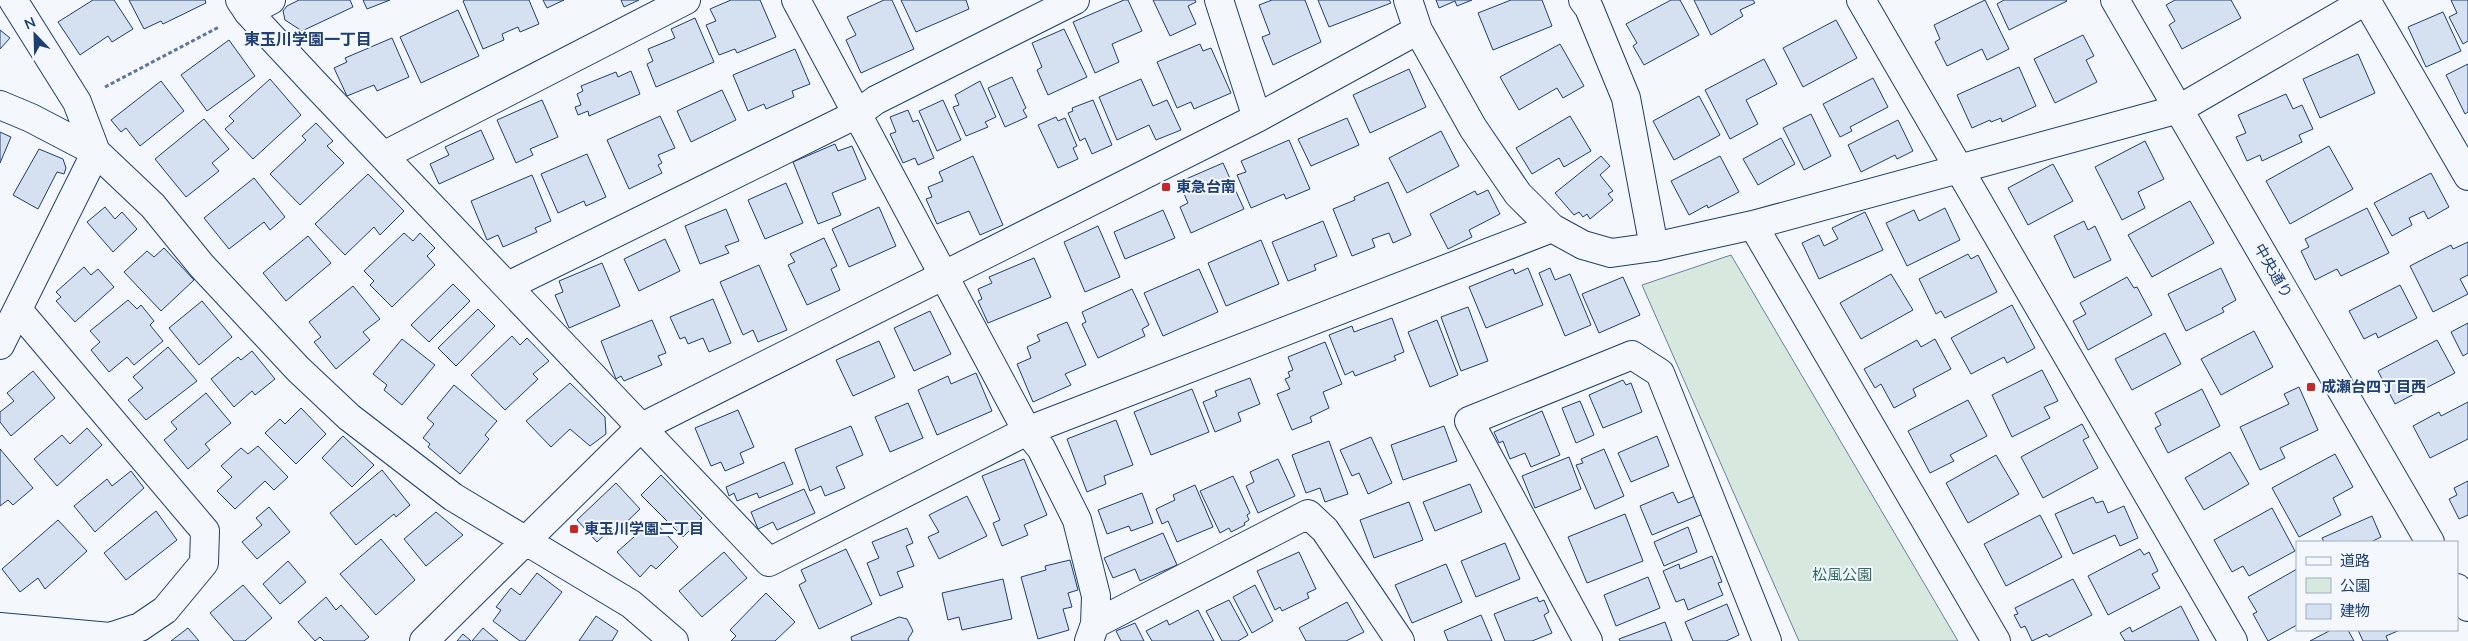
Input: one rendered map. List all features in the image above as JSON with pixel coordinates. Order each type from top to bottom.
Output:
[{"type":"street","points":[[0,345],[96,152],[76,102],[13,0]]},
{"type":"street","points":[[385,155],[686,0]]},
{"type":"street","points":[[796,0],[1027,431],[1041,448],[1077,520],[1096,596],[1092,632]]},
{"type":"street","points":[[508,286],[858,114],[876,100],[1075,0]]},
{"type":"street","points":[[1219,0],[1257,118]]},
{"type":"street","points":[[1408,0],[1418,30],[1473,128],[1518,194],[1552,228],[1583,245],[1611,253],[1654,247],[1753,225],[2179,109],[2367,0],[2468,176]]},
{"type":"street","points":[[1583,0],[1589,8],[1626,98],[1654,247]]},
{"type":"street","points":[[1861,0],[2233,641]]},
{"type":"street","name":"中央通り","points":[[2116,0],[2429,541]]},
{"type":"street","points":[[253,4],[385,155],[640,428],[769,562],[1027,431],[1552,228]]},
{"type":"street","points":[[424,641],[640,428],[944,277],[1257,118],[1418,30]]},
{"type":"street","points":[[0,105],[31,118],[96,152],[153,206],[201,265],[291,362],[349,417],[453,497],[631,604],[674,641]]},
{"type":"street","points":[[1753,225],[1996,641]]},
{"type":"street","points":[[0,627],[110,637],[140,627],[164,610],[204,564],[205,531],[18,310]]},
{"type":"street","points":[[1588,641],[1469,421],[1632,355],[1660,373],[1767,641]]},
{"type":"street","points":[[1092,632],[1308,514],[1325,530],[1400,641]]},
{"type":"street","points":[[2458,590],[2468,607]]},
{"type":"path","points":[[76,102],[253,4]]},
{"type":"green space","name":"松風公園","points":[[1731,255],[1958,641],[1799,641],[1642,285]]},
{"type":"building","points":[[93,0],[114,0],[133,29],[112,42],[108,36],[80,55],[58,22]]},
{"type":"building","points":[[129,0],[205,0],[206,3],[163,24],[161,21],[144,29]]},
{"type":"building","points":[[299,0],[350,0],[353,7],[302,31],[285,20],[283,11],[287,6]]},
{"type":"building","points":[[363,0],[390,0],[367,9]]},
{"type":"building","points":[[529,0],[539,24],[520,32],[518,27],[502,34],[504,40],[483,49],[463,1]]},
{"type":"building","points":[[543,0],[564,0],[547,8]]},
{"type":"building","points":[[621,0],[639,0],[624,7]]},
{"type":"building","points":[[731,0],[760,0],[776,37],[737,53],[735,49],[719,55],[706,25],[716,21],[710,9]]},
{"type":"building","points":[[884,0],[892,0],[914,49],[861,73],[846,40],[856,35],[847,17]]},
{"type":"building","points":[[901,0],[966,0],[969,9],[916,32]]},
{"type":"building","points":[[1128,0],[1142,31],[1112,44],[1119,62],[1095,73],[1073,22]]},
{"type":"building","points":[[1153,0],[1195,0],[1196,2],[1188,6],[1196,24],[1170,36]]},
{"type":"building","points":[[1272,0],[1305,0],[1321,42],[1273,65],[1262,37],[1270,34],[1259,5]]},
{"type":"building","points":[[1318,0],[1389,0],[1391,3],[1329,27]]},
{"type":"building","points":[[1436,0],[1472,0],[1457,6],[1455,1],[1439,8]]},
{"type":"building","points":[[1511,0],[1542,0],[1552,26],[1493,50],[1478,13]]},
{"type":"building","points":[[1671,0],[1680,0],[1699,35],[1644,65],[1633,46],[1637,43],[1626,24]]},
{"type":"building","points":[[1694,0],[1753,0],[1755,3],[1740,10],[1743,16],[1711,35]]},
{"type":"building","points":[[1985,0],[2009,49],[1987,60],[1982,49],[1947,66],[1935,42],[1940,39],[1934,25]]},
{"type":"building","points":[[2004,0],[2067,1],[2009,30],[1997,4]]},
{"type":"building","points":[[2175,0],[2231,0],[2241,18],[2182,49],[2169,25],[2175,21],[2166,5]]},
{"type":"building","points":[[2451,0],[2468,0],[2468,41],[2463,44],[2449,17],[2457,13]]},
{"type":"building","points":[[458,10],[479,56],[421,83],[400,37]]},
{"type":"building","points":[[2443,12],[2461,51],[2426,67],[2408,27]]},
{"type":"building","points":[[695,18],[714,62],[656,87],[647,64],[653,61],[648,49],[675,38],[671,29]]},
{"type":"building","points":[[1836,20],[1857,58],[1803,87],[1783,48]]},
{"type":"building","points":[[1064,29],[1087,77],[1048,95],[1037,70],[1042,67],[1032,43]]},
{"type":"building","points":[[0,30],[10,38],[0,49]]},
{"type":"building","points":[[2083,35],[2094,56],[2086,60],[2097,82],[2055,103],[2034,59]]},
{"type":"building","points":[[392,38],[409,77],[377,91],[374,85],[347,96],[334,68],[347,62],[345,58]]},
{"type":"building","points":[[229,40],[255,76],[207,111],[181,75]]},
{"type":"building","points":[[1200,44],[1203,51],[1211,48],[1231,93],[1194,109],[1191,102],[1177,108],[1157,62]]},
{"type":"building","points":[[1560,44],[1584,86],[1563,98],[1557,88],[1519,110],[1500,77]]},
{"type":"building","points":[[795,49],[810,84],[792,91],[794,97],[766,109],[764,104],[748,111],[733,75]]},
{"type":"building","points":[[2358,54],[2375,93],[2320,118],[2303,79]]},
{"type":"building","points":[[1764,59],[1777,84],[1746,100],[1758,124],[1730,139],[1705,90]]},
{"type":"building","points":[[2468,64],[2468,112],[2465,114],[2446,75]]},
{"type":"building","points":[[2019,67],[2036,106],[2002,122],[2001,118],[1991,122],[1990,120],[1972,128],[1957,95]]},
{"type":"building","points":[[1409,69],[1426,107],[1370,133],[1353,95]]},
{"type":"building","points":[[631,71],[640,94],[589,116],[588,111],[578,115],[575,107],[581,105],[577,94],[583,91],[581,86],[616,72],[618,77]]},
{"type":"building","points":[[1012,77],[1026,108],[1023,110],[1027,117],[1005,127],[988,88]]},
{"type":"building","points":[[1873,78],[1888,107],[1850,127],[1852,131],[1840,137],[1823,104]]},
{"type":"building","points":[[270,79],[301,115],[253,159],[225,129],[234,121],[229,116]]},
{"type":"building","points":[[1141,79],[1153,106],[1167,100],[1181,130],[1156,140],[1149,125],[1117,140],[1099,97]]},
{"type":"building","points":[[161,81],[184,111],[140,146],[126,128],[121,132],[111,120]]},
{"type":"building","points":[[980,81],[996,117],[985,122],[988,127],[966,136],[953,107],[959,105],[955,95]]},
{"type":"building","points":[[722,90],[736,120],[691,142],[677,111]]},
{"type":"building","points":[[2286,94],[2293,109],[2302,105],[2313,129],[2299,135],[2302,142],[2262,161],[2260,155],[2247,161],[2236,137],[2246,133],[2238,115]]},
{"type":"building","points":[[1699,96],[1720,135],[1674,160],[1653,121]]},
{"type":"building","points":[[542,100],[558,137],[530,149],[533,155],[516,163],[497,120]]},
{"type":"building","points":[[943,100],[961,140],[937,151],[919,111]]},
{"type":"building","points":[[1093,100],[1112,145],[1092,154],[1085,138],[1080,141],[1068,113],[1073,111],[1072,108]]},
{"type":"building","points":[[908,110],[913,122],[918,120],[934,158],[918,165],[915,158],[903,163],[890,134],[896,132],[890,117]]},
{"type":"building","points":[[1811,114],[1831,156],[1804,170],[1783,128]]},
{"type":"building","points":[[660,116],[675,148],[658,155],[662,163],[658,165],[662,173],[629,189],[607,140]]},
{"type":"building","points":[[1570,116],[1591,151],[1564,167],[1559,158],[1532,174],[1516,148]]},
{"type":"building","points":[[1056,117],[1058,121],[1065,118],[1077,146],[1073,148],[1078,159],[1058,168],[1038,125]]},
{"type":"building","points":[[1347,118],[1359,145],[1311,166],[1298,139]]},
{"type":"building","points":[[204,119],[229,149],[212,163],[219,171],[186,197],[155,159]]},
{"type":"building","points":[[1898,120],[1913,151],[1897,159],[1895,155],[1861,172],[1848,145]]},
{"type":"building","points":[[316,123],[333,141],[327,146],[344,163],[300,205],[270,174],[306,140],[302,136]]},
{"type":"building","points":[[481,130],[494,159],[439,184],[430,164],[449,155],[445,147]]},
{"type":"building","points":[[1441,131],[1459,166],[1407,193],[1389,158]]},
{"type":"building","points":[[0,132],[11,137],[0,163]]},
{"type":"building","points":[[1781,138],[1795,164],[1758,185],[1743,159]]},
{"type":"building","points":[[1289,140],[1310,189],[1286,199],[1284,194],[1251,208],[1237,175],[1246,172],[1241,161]]},
{"type":"building","points":[[2145,141],[2164,179],[2138,192],[2145,208],[2122,220],[2095,167]]},
{"type":"building","points":[[835,144],[838,151],[852,146],[866,179],[832,193],[841,215],[818,224],[793,162]]},
{"type":"building","points":[[2329,146],[2353,189],[2290,224],[2266,181]]},
{"type":"building","points":[[39,149],[63,159],[66,168],[64,174],[57,172],[38,209],[13,195]]},
{"type":"building","points":[[587,154],[606,197],[586,206],[584,201],[558,213],[541,174]]},
{"type":"building","points":[[973,156],[1003,225],[980,235],[969,211],[937,224],[926,199],[932,197],[928,187],[943,181],[939,172]]},
{"type":"building","points":[[1601,156],[1610,166],[1600,175],[1613,191],[1608,194],[1613,200],[1590,219],[1587,214],[1583,217],[1579,212],[1574,215],[1555,193]]},
{"type":"building","points":[[1720,156],[1739,192],[1708,208],[1707,205],[1689,215],[1671,181]]},
{"type":"building","points":[[1223,163],[1244,209],[1191,233],[1180,207],[1188,203],[1179,182]]},
{"type":"building","points":[[2053,164],[2073,201],[2028,225],[2008,188]]},
{"type":"building","points":[[2431,173],[2449,207],[2428,219],[2424,211],[2409,218],[2412,225],[2392,236],[2374,203]]},
{"type":"building","points":[[368,174],[404,211],[380,235],[374,227],[345,255],[315,224]]},
{"type":"building","points":[[532,175],[551,221],[535,228],[537,232],[503,247],[498,235],[487,240],[471,201]]},
{"type":"building","points":[[254,178],[285,217],[270,230],[264,222],[229,249],[204,218]]},
{"type":"building","points":[[1388,182],[1411,235],[1393,243],[1389,233],[1372,239],[1375,247],[1352,256],[1333,209],[1355,200],[1354,197]]},
{"type":"building","points":[[786,183],[803,223],[765,239],[748,200]]},
{"type":"building","points":[[1488,190],[1500,214],[1469,230],[1472,237],[1448,249],[1430,214],[1475,191],[1477,195]]},
{"type":"building","points":[[2190,201],[2214,243],[2152,277],[2128,235]]},
{"type":"building","points":[[105,207],[115,219],[122,212],[137,229],[113,252],[87,222]]},
{"type":"building","points":[[879,207],[896,246],[849,267],[832,229]]},
{"type":"building","points":[[1945,208],[1960,240],[1907,266],[1886,223],[1914,210],[1919,221]]},
{"type":"building","points":[[2367,208],[2389,253],[2341,276],[2337,269],[2315,280],[2301,251],[2309,247],[2305,239]]},
{"type":"building","points":[[726,209],[739,241],[725,246],[729,253],[700,264],[685,226]]},
{"type":"building","points":[[1163,210],[1175,238],[1125,259],[1114,232]]},
{"type":"building","points":[[1865,212],[1883,250],[1819,279],[1802,243],[1819,235],[1824,246],[1838,239],[1832,228]]},
{"type":"building","points":[[1323,221],[1337,256],[1314,265],[1316,270],[1288,281],[1272,242]]},
{"type":"building","points":[[2084,221],[2088,230],[2095,226],[2111,260],[2074,278],[2054,236]]},
{"type":"building","points":[[1098,226],[1120,277],[1085,292],[1064,242]]},
{"type":"building","points":[[404,233],[413,241],[420,233],[435,248],[427,256],[435,265],[392,307],[370,285],[374,281],[364,271]]},
{"type":"building","points":[[308,236],[331,263],[286,301],[263,273]]},
{"type":"building","points":[[824,238],[837,266],[831,269],[840,290],[807,305],[788,265],[795,262],[790,254]]},
{"type":"building","points":[[665,239],[680,271],[639,291],[624,259]]},
{"type":"building","points":[[1261,240],[1279,284],[1226,306],[1208,263]]},
{"type":"building","points":[[2468,242],[2468,275],[2460,279],[2468,294],[2433,312],[2410,266],[2451,245],[2453,249]]},
{"type":"building","points":[[164,248],[194,280],[161,311],[124,272],[147,251],[154,257]]},
{"type":"building","points":[[1968,254],[1971,259],[1978,255],[1997,292],[1945,318],[1941,311],[1936,314],[1919,279]]},
{"type":"building","points":[[1034,258],[1051,297],[988,323],[978,301],[982,299],[978,289],[992,283],[989,277]]},
{"type":"building","points":[[602,263],[620,306],[569,328],[555,295],[563,292],[559,281]]},
{"type":"building","points":[[759,265],[787,330],[758,342],[753,330],[743,335],[720,282]]},
{"type":"building","points":[[84,267],[91,275],[98,269],[114,287],[75,322],[56,301],[61,297],[56,292]]},
{"type":"building","points":[[1528,268],[1543,305],[1486,328],[1469,287],[1513,269],[1515,274]]},
{"type":"building","points":[[1550,268],[1555,280],[1570,274],[1591,325],[1565,336],[1539,273]]},
{"type":"building","points":[[2221,268],[2236,300],[2222,308],[2224,312],[2186,331],[2168,294]]},
{"type":"building","points":[[1199,269],[1218,312],[1163,336],[1144,293]]},
{"type":"building","points":[[1891,274],[1913,310],[1861,339],[1840,303]]},
{"type":"building","points":[[1623,277],[1640,315],[1599,333],[1582,294]]},
{"type":"building","points":[[2127,277],[2134,288],[2137,287],[2152,315],[2088,350],[2073,321],[2086,314],[2080,303]]},
{"type":"building","points":[[453,284],[470,301],[429,342],[411,325]]},
{"type":"building","points":[[2400,285],[2417,318],[2378,338],[2376,333],[2364,339],[2349,311]]},
{"type":"building","points":[[353,286],[380,319],[363,332],[370,340],[336,369],[314,342],[321,337],[309,322]]},
{"type":"building","points":[[1132,289],[1149,325],[1142,329],[1145,336],[1098,358],[1082,324],[1086,322],[1082,312]]},
{"type":"building","points":[[713,299],[731,343],[709,352],[703,338],[688,344],[685,337],[680,339],[670,317]]},
{"type":"building","points":[[128,300],[137,309],[141,305],[154,321],[150,325],[163,341],[134,365],[127,357],[109,372],[91,350],[100,342],[90,331]]},
{"type":"building","points":[[202,301],[232,337],[199,365],[169,328]]},
{"type":"building","points":[[2012,305],[2035,348],[2007,363],[2004,357],[1971,374],[1951,338]]},
{"type":"building","points":[[1468,307],[1488,361],[1461,371],[1441,317]]},
{"type":"building","points":[[478,309],[495,326],[456,366],[438,348]]},
{"type":"building","points":[[930,311],[951,354],[914,371],[894,328]]},
{"type":"building","points":[[1392,318],[1404,352],[1394,356],[1396,360],[1355,376],[1353,371],[1345,375],[1329,335],[1352,326],[1354,332]]},
{"type":"building","points":[[652,320],[666,353],[658,356],[662,365],[624,381],[621,376],[616,379],[601,341]]},
{"type":"building","points":[[1437,320],[1458,375],[1430,387],[1408,332]]},
{"type":"building","points":[[1067,322],[1086,365],[1065,374],[1071,385],[1033,402],[1017,364],[1031,358],[1027,347],[1040,341],[1037,335]]},
{"type":"building","points":[[2468,323],[2468,353],[2463,356],[2451,332]]},
{"type":"building","points":[[2254,331],[2273,367],[2221,395],[2201,359]]},
{"type":"building","points":[[2165,333],[2181,364],[2132,390],[2115,359]]},
{"type":"building","points":[[512,336],[520,345],[527,338],[549,361],[533,374],[538,379],[505,410],[471,375]]},
{"type":"building","points":[[402,339],[435,365],[402,405],[384,390],[387,385],[373,374]]},
{"type":"building","points":[[1935,339],[1951,369],[1913,389],[1916,396],[1894,408],[1881,384],[1875,388],[1864,369],[1917,340],[1921,347]]},
{"type":"building","points":[[2437,340],[2455,373],[2395,404],[2378,371]]},
{"type":"building","points":[[879,341],[895,377],[853,396],[836,360]]},
{"type":"building","points":[[1325,342],[1342,384],[1323,392],[1329,408],[1310,417],[1312,422],[1292,430],[1277,394],[1290,389],[1285,379],[1290,377],[1288,372],[1293,370],[1288,357]]},
{"type":"building","points":[[168,347],[197,381],[146,420],[128,400],[143,388],[133,377]]},
{"type":"building","points":[[252,351],[275,379],[255,395],[252,391],[234,407],[211,379],[238,357],[241,360]]},
{"type":"building","points":[[2042,370],[2058,401],[2044,407],[2050,418],[2012,437],[1992,395]]},
{"type":"building","points":[[33,371],[55,398],[11,436],[0,422],[0,412],[14,401],[7,393]]},
{"type":"building","points":[[976,373],[992,411],[937,435],[918,390],[948,376],[951,384]]},
{"type":"building","points":[[1250,378],[1260,404],[1238,413],[1241,421],[1215,432],[1203,402],[1217,396],[1215,391]]},
{"type":"building","points":[[1623,380],[1626,385],[1631,383],[1642,412],[1603,428],[1589,395]]},
{"type":"building","points":[[570,383],[605,417],[606,434],[590,446],[570,429],[551,447],[526,421]]},
{"type":"building","points":[[454,385],[497,421],[485,435],[489,439],[460,474],[428,447],[430,444],[423,438],[434,424],[427,418]]},
{"type":"building","points":[[2299,387],[2318,430],[2280,448],[2285,458],[2260,470],[2240,427],[2289,404],[2284,394]]},
{"type":"building","points":[[1192,389],[1209,432],[1151,455],[1134,412]]},
{"type":"building","points":[[2202,389],[2220,426],[2168,453],[2155,428],[2161,425],[2155,413]]},
{"type":"building","points":[[206,393],[231,423],[205,444],[210,450],[188,469],[164,440],[177,429],[171,422]]},
{"type":"building","points":[[1968,400],[1987,436],[1950,455],[1954,461],[1930,473],[1908,431]]},
{"type":"building","points":[[1580,401],[1594,435],[1576,443],[1562,408]]},
{"type":"building","points":[[2468,402],[2468,439],[2430,458],[2413,426],[2439,412],[2441,416]]},
{"type":"building","points":[[908,403],[923,438],[890,452],[875,417]]},
{"type":"building","points":[[301,408],[326,434],[296,464],[265,433],[280,419],[285,424]]},
{"type":"building","points":[[738,410],[754,447],[740,453],[744,463],[725,471],[721,462],[711,466],[695,428]]},
{"type":"building","points":[[1542,411],[1560,455],[1531,467],[1525,453],[1510,459],[1503,441],[1499,443],[1494,432]]},
{"type":"building","points":[[1116,420],[1133,465],[1104,476],[1106,484],[1087,492],[1067,439]]},
{"type":"building","points":[[2082,424],[2089,437],[2083,440],[2098,468],[2043,498],[2021,457]]},
{"type":"building","points":[[851,426],[863,455],[836,467],[845,488],[825,496],[821,486],[810,491],[795,449]]},
{"type":"building","points":[[1444,426],[1457,461],[1403,480],[1391,445]]},
{"type":"building","points":[[87,428],[102,445],[57,486],[34,459],[62,435],[70,444]]},
{"type":"building","points":[[343,436],[374,465],[352,487],[322,458]]},
{"type":"building","points":[[1657,436],[1669,466],[1631,482],[1618,453]]},
{"type":"building","points":[[1371,437],[1392,483],[1368,494],[1359,473],[1352,476],[1340,450]]},
{"type":"building","points":[[1329,441],[1348,494],[1325,502],[1320,488],[1306,493],[1292,455]]},
{"type":"building","points":[[258,446],[288,477],[274,490],[265,481],[235,509],[217,491],[232,477],[221,466],[241,448],[248,454]]},
{"type":"building","points":[[0,449],[33,488],[13,505],[8,500],[0,506]]},
{"type":"building","points":[[1604,449],[1624,496],[1595,509],[1576,465],[1583,463],[1581,459]]},
{"type":"building","points":[[2230,452],[2249,484],[2204,510],[2185,478]]},
{"type":"building","points":[[2335,454],[2353,487],[2333,498],[2341,515],[2299,537],[2272,488]]},
{"type":"building","points":[[1996,455],[2019,494],[1968,523],[1946,483]]},
{"type":"building","points":[[1569,457],[1581,489],[1535,508],[1522,476]]},
{"type":"building","points":[[1024,459],[1047,515],[1024,525],[1028,535],[1002,546],[993,523],[1000,520],[982,476]]},
{"type":"building","points":[[1278,459],[1295,496],[1258,513],[1246,486],[1254,482],[1250,472]]},
{"type":"building","points":[[784,462],[793,484],[759,498],[757,493],[737,501],[734,493],[729,496],[726,487]]},
{"type":"building","points":[[382,470],[410,505],[396,517],[394,514],[356,545],[330,513]]},
{"type":"building","points":[[131,471],[144,488],[95,532],[74,506],[107,479],[112,486]]},
{"type":"building","points":[[661,475],[702,518],[683,537],[641,495]]},
{"type":"building","points":[[1233,476],[1250,513],[1247,515],[1249,520],[1244,523],[1245,525],[1231,532],[1229,528],[1220,533],[1200,491]]},
{"type":"building","points":[[2468,481],[2468,515],[2459,519],[2449,499],[2457,495],[2454,488]]},
{"type":"building","points":[[616,483],[640,509],[616,532],[612,528],[597,542],[577,520]]},
{"type":"building","points":[[1470,484],[1482,512],[1435,531],[1423,502]]},
{"type":"building","points":[[1195,485],[1213,527],[1177,542],[1168,521],[1162,524],[1156,509],[1175,500],[1173,495]]},
{"type":"building","points":[[804,489],[815,513],[777,530],[773,522],[758,529],[751,512]]},
{"type":"building","points":[[1673,492],[1678,503],[1695,496],[1703,514],[1652,535],[1640,506]]},
{"type":"building","points":[[1142,493],[1153,523],[1131,531],[1129,526],[1107,534],[1098,510]]},
{"type":"building","points":[[967,496],[987,536],[939,559],[928,537],[939,532],[929,515]]},
{"type":"building","points":[[2093,497],[2096,503],[2103,501],[2108,513],[2124,506],[2138,538],[2120,546],[2115,535],[2073,554],[2055,514]]},
{"type":"building","points":[[1409,502],[1423,540],[1374,558],[1360,520]]},
{"type":"building","points":[[269,507],[290,532],[257,559],[242,542],[262,525],[256,518]]},
{"type":"building","points":[[2272,508],[2295,551],[2249,576],[2243,566],[2232,572],[2214,540]]},
{"type":"building","points":[[156,511],[177,540],[126,580],[104,553]]},
{"type":"building","points":[[436,512],[463,535],[426,566],[404,539]]},
{"type":"building","points":[[1625,514],[1643,561],[1587,583],[1568,537]]},
{"type":"building","points":[[2040,515],[2062,557],[2006,586],[1984,544]]},
{"type":"building","points":[[2372,516],[2381,537],[2373,541],[2324,541],[2322,538]]},
{"type":"building","points":[[58,520],[87,551],[45,589],[38,578],[20,592],[2,569]]},
{"type":"building","points":[[653,520],[678,547],[656,569],[651,565],[640,577],[617,552]]},
{"type":"building","points":[[1688,527],[1697,552],[1664,566],[1654,542]]},
{"type":"building","points":[[907,528],[913,543],[906,546],[914,566],[897,572],[903,587],[880,596],[867,563],[879,558],[872,542]]},
{"type":"building","points":[[1163,533],[1177,565],[1140,581],[1135,569],[1113,578],[1104,558]]},
{"type":"building","points":[[381,539],[415,580],[376,615],[340,574]]},
{"type":"building","points":[[1505,543],[1520,579],[1476,597],[1461,561]]},
{"type":"building","points":[[846,549],[872,604],[819,629],[799,585],[806,581],[801,570]]},
{"type":"building","points":[[2140,549],[2144,555],[2149,552],[2158,571],[2152,574],[2160,588],[2108,615],[2088,576]]},
{"type":"building","points":[[724,552],[747,578],[702,617],[679,591]]},
{"type":"building","points":[[1299,552],[1316,589],[1307,593],[1309,598],[1282,611],[1280,607],[1275,610],[1257,571]]},
{"type":"building","points":[[1712,556],[1722,582],[1718,583],[1723,595],[1688,610],[1684,599],[1676,602],[1663,571],[1679,564],[1680,569]]},
{"type":"building","points":[[1070,560],[1078,590],[1068,593],[1072,607],[1063,609],[1069,630],[1038,639],[1021,577],[1046,570],[1045,566]]},
{"type":"building","points":[[288,561],[306,582],[280,604],[263,584]]},
{"type":"building","points":[[1446,564],[1462,602],[1412,623],[1395,585]]},
{"type":"building","points":[[2296,570],[2296,626],[2268,641],[2253,614],[2257,612],[2248,597]]},
{"type":"building","points":[[537,573],[562,592],[525,641],[520,641],[493,621],[501,610],[496,607],[511,588],[520,595]]},
{"type":"building","points":[[1648,577],[1660,608],[1616,626],[1604,595]]},
{"type":"building","points":[[1003,579],[1012,619],[962,630],[959,617],[948,620],[942,593]]},
{"type":"building","points":[[2073,579],[2092,615],[2049,637],[2047,634],[2032,641],[2025,626],[2021,628],[2014,615],[2018,614],[2015,608]]},
{"type":"building","points":[[243,585],[272,618],[245,641],[234,641],[210,613]]},
{"type":"building","points":[[1255,585],[1273,621],[1252,633],[1233,597]]},
{"type":"building","points":[[766,593],[795,622],[775,641],[731,641],[736,636],[730,630]]},
{"type":"building","points":[[326,597],[336,610],[341,605],[369,637],[364,641],[324,641],[320,637],[315,641],[298,622]]},
{"type":"building","points":[[1537,597],[1539,602],[1544,600],[1549,612],[1544,615],[1552,633],[1532,641],[1505,641],[1494,614]]},
{"type":"building","points":[[1229,600],[1248,635],[1238,641],[1222,641],[1206,611]]},
{"type":"building","points":[[1347,602],[1364,632],[1346,641],[1306,641],[1299,628]]},
{"type":"building","points":[[1727,604],[1739,635],[1726,641],[1693,641],[1685,622]]},
{"type":"building","points":[[2181,606],[2199,641],[2125,641],[2120,633],[2130,627],[2132,632]]},
{"type":"building","points":[[1198,610],[1214,641],[1152,641],[1146,631],[1167,620],[1169,625]]},
{"type":"building","points":[[1481,615],[1492,641],[1448,641],[1444,631]]},
{"type":"building","points":[[596,616],[618,631],[612,641],[579,641]]},
{"type":"building","points":[[899,617],[907,619],[913,631],[908,639],[909,641],[852,641],[851,637]]},
{"type":"building","points":[[1665,622],[1672,641],[1620,641],[1619,639]]},
{"type":"building","points":[[1135,623],[1144,641],[1121,641],[1116,631]]},
{"type":"building","points":[[188,628],[199,641],[171,641]]},
{"type":"building","points":[[483,628],[498,641],[472,641]]},
{"type":"building","points":[[2329,631],[2349,631],[2354,641],[2310,641]]},
{"type":"building","points":[[2358,631],[2398,631],[2386,636],[2388,641],[2363,641]]},
{"type":"building","points":[[463,634],[471,641],[457,641]]},
{"type":"place","name":"東急台南","points":[[1166,187]]},
{"type":"place","name":"成瀬台四丁目西","points":[[2311,387]]},
{"type":"place","name":"東玉川学園二丁目","points":[[574,529]]},
{"type":"district","name":"東玉川学園一丁目","points":[[308,39]]}]
